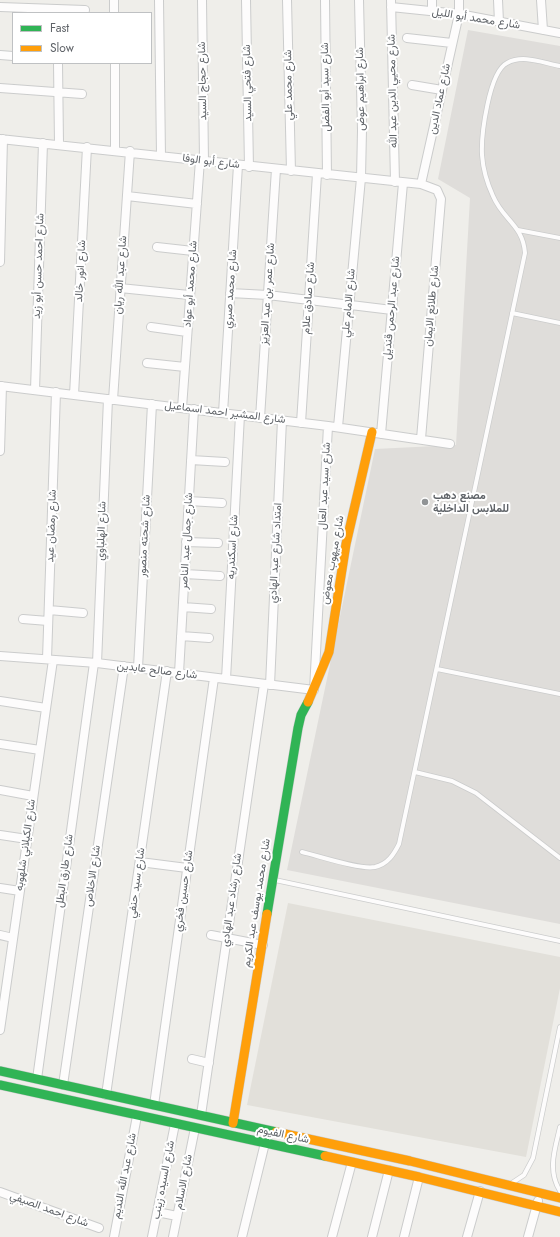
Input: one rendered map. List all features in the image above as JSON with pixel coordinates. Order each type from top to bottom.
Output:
[{"type":"street","points":[[58,0],[58,11]]},
{"type":"street","points":[[114,0],[114,12]]},
{"type":"street","points":[[159,0],[161,156]]},
{"type":"street","name":"شارع حجاج السيد","points":[[202,0],[202,161]]},
{"type":"street","name":"شارع فتحي السيد","points":[[246,0],[249,166]]},
{"type":"street","name":"شارع محمد علي","points":[[287,0],[291,171]]},
{"type":"street","name":"شارع سيد أبو الفضل","points":[[325,0],[327,175]]},
{"type":"street","name":"شارع ابراهيم عوض","points":[[359,0],[362,130],[361,178]]},
{"type":"street","points":[[432,0],[432,11]]},
{"type":"street","name":"شارع عماد الدين","points":[[422,184],[459,14],[460,0]]},
{"type":"street","points":[[498,0],[499,22]]},
{"type":"street","points":[[541,0],[543,30]]},
{"type":"street","name":"شارع محمد أبو الليل","points":[[391,3],[560,33]]},
{"type":"street","name":"شارع محيي الدين عبد الله","points":[[391,3],[399,182]]},
{"type":"street","points":[[0,7],[58,11],[85,10]]},
{"type":"street","points":[[407,38],[452,43]]},
{"type":"street","points":[[0,55],[12,56]]},
{"type":"street","points":[[58,64],[58,144]]},
{"type":"street","points":[[115,64],[116,150]]},
{"type":"street","points":[[412,85],[442,90]]},
{"type":"street","points":[[0,88],[82,94]]},
{"type":"street","points":[[0,262],[2,139]]},
{"type":"street","name":"شارع أبو الوفا","points":[[2,139],[130,151],[317,174],[422,184]]},
{"type":"street","name":"شارع احمد حسن أبو زيد","points":[[35,390],[43,143]]},
{"type":"street","name":"شارع انور خالد","points":[[74,395],[87,147]]},
{"type":"street","name":"شارع عبد الله ريان","points":[[110,399],[130,151]]},
{"type":"street","name":"شارع محمد أبو عواد","points":[[182,408],[188,332],[189,295],[202,161]]},
{"type":"street","name":"شارع محمد صبري","points":[[223,413],[238,165]]},
{"type":"street","name":"شارع عمر بن عبد العزيز","points":[[260,418],[276,169]]},
{"type":"street","name":"شارع صادق علام","points":[[301,423],[317,174]]},
{"type":"street","name":"شارع الامام علي","points":[[338,427],[361,178]]},
{"type":"street","name":"شارع عبد الرحمن قنديل","points":[[377,433],[392,310],[399,182]]},
{"type":"street","name":"شارع طلائع الايمان","points":[[420,439],[441,199],[437,190],[422,184]]},
{"type":"street","points":[[127,196],[197,204]]},
{"type":"street","points":[[157,247],[193,251]]},
{"type":"street","points":[[120,288],[189,295]]},
{"type":"street","points":[[230,293],[268,295],[392,310]]},
{"type":"street","points":[[151,327],[188,332]]},
{"type":"street","points":[[147,363],[185,367]]},
{"type":"street","points":[[0,451],[1,386]]},
{"type":"street","name":"شارع المشير احمد اسماعيل","points":[[1,386],[338,427],[450,444]]},
{"type":"street","name":"شارع رمضان عيد","points":[[50,660],[48,621],[56,392]]},
{"type":"street","name":"شارع الهلباوي","points":[[96,663],[110,399]]},
{"type":"street","name":"شارع شحته منصور","points":[[138,668],[152,404]]},
{"type":"street","name":"شارع جمال عبد الناصر","points":[[179,673],[194,409]]},
{"type":"street","name":"شارع اسكندريه","points":[[226,679],[240,415]]},
{"type":"street","name":"امتداد شارع عبد الهادي","points":[[267,684],[282,420]]},
{"type":"street","name":"شارع سيد عبد العال","points":[[314,690],[328,426]]},
{"type":"street","name":"شارع ميهوب معوض","points":[[314,690],[329,652],[346,544],[377,433]]},
{"type":"street","points":[[191,460],[225,462]]},
{"type":"street","points":[[189,501],[222,503]]},
{"type":"street","points":[[186,542],[218,543]]},
{"type":"street","points":[[185,574],[220,576]]},
{"type":"street","points":[[183,607],[212,609]]},
{"type":"street","points":[[49,610],[83,613]]},
{"type":"street","points":[[23,619],[48,621]]},
{"type":"street","points":[[181,636],[208,638]]},
{"type":"street","name":"شارع صالح عابدين","points":[[0,656],[124,666],[314,690]]},
{"type":"street","name":"شارع الكيلاني شلهوبه","points":[[0,1030],[3,982],[13,938],[20,891],[46,708],[50,660]]},
{"type":"street","name":"شارع طارق البطل","points":[[37,1080],[96,663]]},
{"type":"street","name":"شارع الاخلاص","points":[[63,1085],[124,666]]},
{"type":"street","name":"شارع سيد حنفي","points":[[106,1095],[167,671]]},
{"type":"street","name":"شارع حسين فخري","points":[[154,1105],[214,678]]},
{"type":"street","name":"شارع رشاد عبد الهادي","points":[[201,1116],[267,684]]},
{"type":"street","name":"شارع محمد يوسف عبد الكريم","points":[[234,1122],[301,714],[314,690]]},
{"type":"street","points":[[0,701],[46,708]]},
{"type":"street","points":[[0,744],[40,750]]},
{"type":"street","points":[[0,790],[33,796]]},
{"type":"street","points":[[0,835],[27,839]]},
{"type":"street","points":[[140,862],[187,868]]},
{"type":"street","points":[[0,888],[20,891]]},
{"type":"street","points":[[0,935],[13,938]]},
{"type":"street","points":[[211,935],[263,945]]},
{"type":"street","points":[[192,1059],[209,1063]]},
{"type":"street","name":"شارع الفيوم","points":[[0,1072],[234,1122],[560,1198]]},
{"type":"street","name":"شارع الفيوم","points":[[0,1085],[389,1170],[480,1191],[560,1212]]},
{"type":"street","name":"شارع عبد الله النديم","points":[[114,1237],[137,1116]]},
{"type":"street","name":"شارع السيده زينب","points":[[152,1237],[175,1124]]},
{"type":"street","name":"شارع الاسلام","points":[[173,1237],[195,1128]]},
{"type":"street","points":[[242,1237],[265,1143]]},
{"type":"street","points":[[332,1237],[352,1162]]},
{"type":"street","points":[[372,1237],[389,1170]]},
{"type":"street","points":[[404,1237],[419,1177]]},
{"type":"street","points":[[467,1237],[480,1191]]},
{"type":"street","name":"شارع احمد الصيفي","points":[[0,1192],[99,1228]]},
{"type":"street","points":[[528,1237],[540,1193]]},
{"type":"street","points":[[157,1212],[178,1216]]},
{"type":"lane","points":[[302,852],[363,867],[375,867],[386,862],[394,854],[398,844],[437,669],[525,253],[524,241],[518,230],[504,215],[493,197],[486,176],[482,156],[483,134],[493,83],[497,72],[505,64],[516,59],[560,66]]},
{"type":"lane","points":[[518,230],[560,238]]},
{"type":"lane","points":[[512,313],[560,323]]},
{"type":"lane","points":[[437,669],[560,694]]},
{"type":"lane","points":[[414,772],[452,781],[476,793],[560,858]]},
{"type":"lane","points":[[273,879],[560,941]]},
{"type":"lane","points":[[509,1185],[524,1175],[531,1162],[560,1027]]},
{"type":"lane","points":[[560,1127],[552,1162],[552,1173],[560,1191]]},
{"type":"shaded area","points":[[468,30],[560,46],[560,924],[287,870],[375,449],[456,445],[470,198],[438,179]]},
{"type":"shaded area","points":[[288,903],[560,957],[560,988],[526,1157],[247,1105]]},
{"type":"traffic: fast","points":[[267,914],[298,728],[301,715],[308,702]]},
{"type":"traffic: fast","points":[[0,1071],[276,1132]]},
{"type":"traffic: fast","points":[[0,1085],[325,1156]]},
{"type":"traffic: slow","points":[[308,702],[329,652],[346,544],[372,432]]},
{"type":"traffic: slow","points":[[233,1123],[267,914]]},
{"type":"traffic: slow","points":[[276,1132],[410,1161],[560,1198]]},
{"type":"traffic: slow","points":[[325,1156],[419,1177],[560,1212]]},
{"type":"place","name":"مصنع دهب للملابس الداخلية","points":[[425,502]]}]
